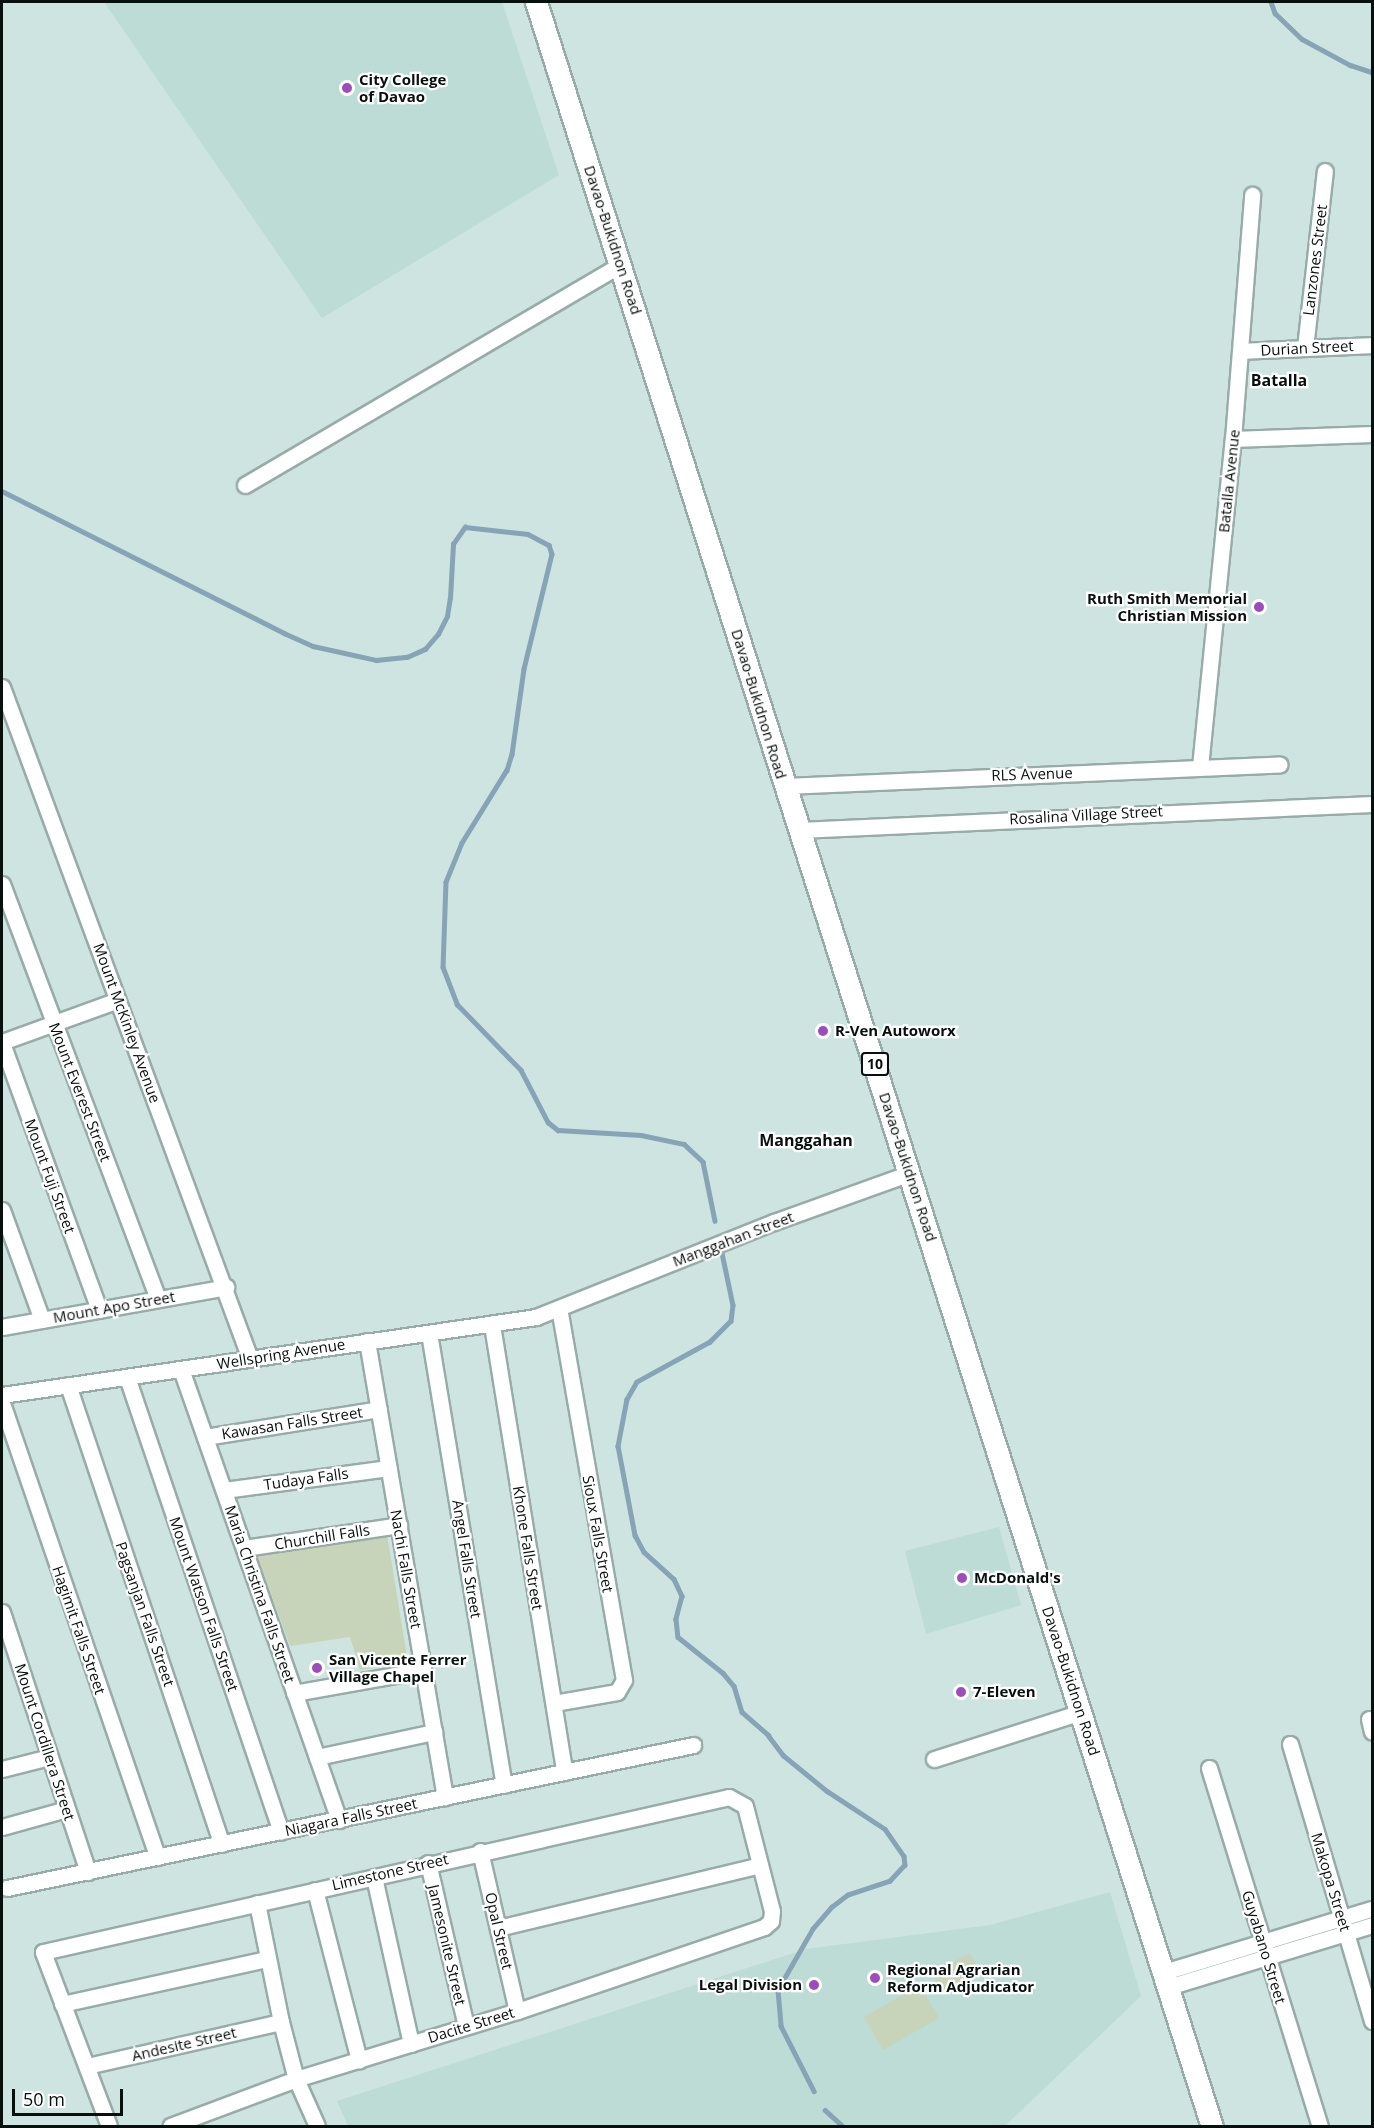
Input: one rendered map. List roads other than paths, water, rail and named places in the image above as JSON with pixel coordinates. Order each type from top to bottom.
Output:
[{"type":"highway","name":"Davao-Bukidnon Road","points":[[536,2],[1212,2127]]},
{"type":"street","name":"Lanzones Street","points":[[1305,348],[1325,171]]},
{"type":"street","name":"Batalla Avenue","points":[[1200,768],[1241,351],[1252,195]]},
{"type":"street","points":[[245,485],[621,264]]},
{"type":"street","name":"Durian Street","points":[[1241,351],[1372,345]]},
{"type":"street","points":[[1233,439],[1372,434]]},
{"type":"street","name":"Mount McKinley Avenue","points":[[2,687],[226,1287],[250,1359]]},
{"type":"street","name":"RLS Avenue","points":[[785,786],[1280,764]]},
{"type":"street","name":"Rosalina Village Street","points":[[799,830],[1372,804]]},
{"type":"street","name":"Mount Everest Street","points":[[2,884],[158,1299]]},
{"type":"street","points":[[2,1042],[118,1000]]},
{"type":"street","name":"Mount Fuji Street","points":[[2,1042],[99,1310]]},
{"type":"street","name":"Manggahan Street","points":[[559,1310],[774,1222],[910,1173]]},
{"type":"street","points":[[2,1210],[42,1320]]},
{"type":"street","name":"Mount Apo Street","points":[[2,1327],[226,1287]]},
{"type":"street","name":"Wellspring Avenue","points":[[2,1395],[367,1341],[492,1325],[559,1310]]},
{"type":"street","name":"Sioux Falls Street","points":[[554,1703],[617,1692],[624,1680],[559,1310]]},
{"type":"street","name":"Khone Falls Street","points":[[492,1325],[564,1772]]},
{"type":"street","name":"Angel Falls Street","points":[[429,1333],[504,1785]]},
{"type":"street","name":"Nachi Falls Street","points":[[367,1341],[445,1797]]},
{"type":"street","name":"Maria Christina Falls Street","points":[[181,1369],[339,1820]]},
{"type":"street","name":"Mount Watson Falls Street","points":[[127,1377],[281,1832]]},
{"type":"street","name":"Pagsanjan Falls Street","points":[[68,1385],[222,1844]]},
{"type":"street","name":"Hagimit Falls Street","points":[[2,1403],[157,1857]]},
{"type":"street","name":"Kawasan Falls Street","points":[[206,1437],[379,1409]]},
{"type":"street","name":"Tudaya Falls","points":[[224,1491],[389,1468]]},
{"type":"street","name":"Churchill Falls","points":[[244,1548],[399,1525]]},
{"type":"street","name":"Mount Cordillera Street","points":[[2,1612],[88,1872]]},
{"type":"street","points":[[294,1693],[423,1670]]},
{"type":"street","points":[[934,1760],[1081,1712]]},
{"type":"street","points":[[317,1756],[434,1732]]},
{"type":"street","name":"Niagara Falls Street","points":[[8,1888],[693,1744]]},
{"type":"street","name":"Makopa Street","points":[[1290,1744],[1372,2021]]},
{"type":"street","points":[[2,1769],[50,1757]]},
{"type":"street","name":"Guyabano Street","points":[[1209,1768],[1320,2127]]},
{"type":"street","name":"Limestone Street","points":[[62,2004],[43,1952],[480,1851],[729,1797],[738,1799],[745,1806],[760,1865]]},
{"type":"street","points":[[2,1827],[67,1809]]},
{"type":"street","name":"Opal Street","points":[[480,1851],[517,2011]]},
{"type":"street","name":"Jamesonite Street","points":[[428,1863],[466,2026]]},
{"type":"street","points":[[498,1928],[760,1865]]},
{"type":"street","name":"Dacite Street","points":[[170,2127],[296,2079],[517,2011],[764,1927],[771,1921],[772,1911],[760,1865]]},
{"type":"street","points":[[374,1877],[411,2044]]},
{"type":"street","points":[[315,1890],[358,2060]]},
{"type":"street","points":[[257,1903],[267,1959],[296,2079],[317,2127]]},
{"type":"street","points":[[1166,1980],[1344,1925],[1372,1908]]},
{"type":"street","points":[[1344,1925],[1372,1925]]},
{"type":"street","points":[[109,2127],[62,2004],[267,1959]]},
{"type":"street","name":"Andesite Street","points":[[87,2066],[281,2022]]},
{"type":"waterway","points":[[1271,2],[1275,13],[1302,39],[1350,65],[1372,72]]},
{"type":"waterway","points":[[2,491],[284,633],[313,646],[376,660],[407,657],[425,649],[438,634],[447,616],[453,544],[465,527],[528,534],[549,545],[552,554],[524,669],[512,754],[507,770],[462,843],[446,882],[443,967],[457,1004],[521,1070],[548,1122],[558,1130],[641,1135],[684,1144],[703,1162],[715,1221]]},
{"type":"waterway","points":[[722,1253],[733,1305],[731,1321],[710,1342],[637,1382],[627,1399],[618,1446],[635,1535],[644,1552],[674,1579],[682,1596],[676,1619],[678,1637],[723,1673],[734,1686],[742,1712],[768,1735],[783,1755],[827,1791],[885,1829],[904,1856],[905,1865],[890,1881],[848,1895],[832,1907],[813,1929],[778,1990],[781,2026],[814,2091]]},
{"type":"waterway","points":[[825,2110],[843,2126]]},
{"type":"place","name":"City College of Davao","points":[[347,88]]},
{"type":"place","name":"Ruth Smith Memorial Christian Mission","points":[[1259,607]]},
{"type":"place","name":"R-Ven Autoworx","points":[[823,1031]]},
{"type":"place","name":"McDonald's","points":[[962,1578]]},
{"type":"place","name":"San Vicente Ferrer Village Chapel","points":[[317,1668]]},
{"type":"place","name":"7-Eleven","points":[[961,1692]]},
{"type":"place","name":"Regional Agrarian Reform Adjudicator","points":[[875,1978]]},
{"type":"place","name":"Legal Division","points":[[814,1985]]},
{"type":"district","name":"Batalla","points":[[1279,380]]},
{"type":"district","name":"Manggahan","points":[[806,1140]]}]
